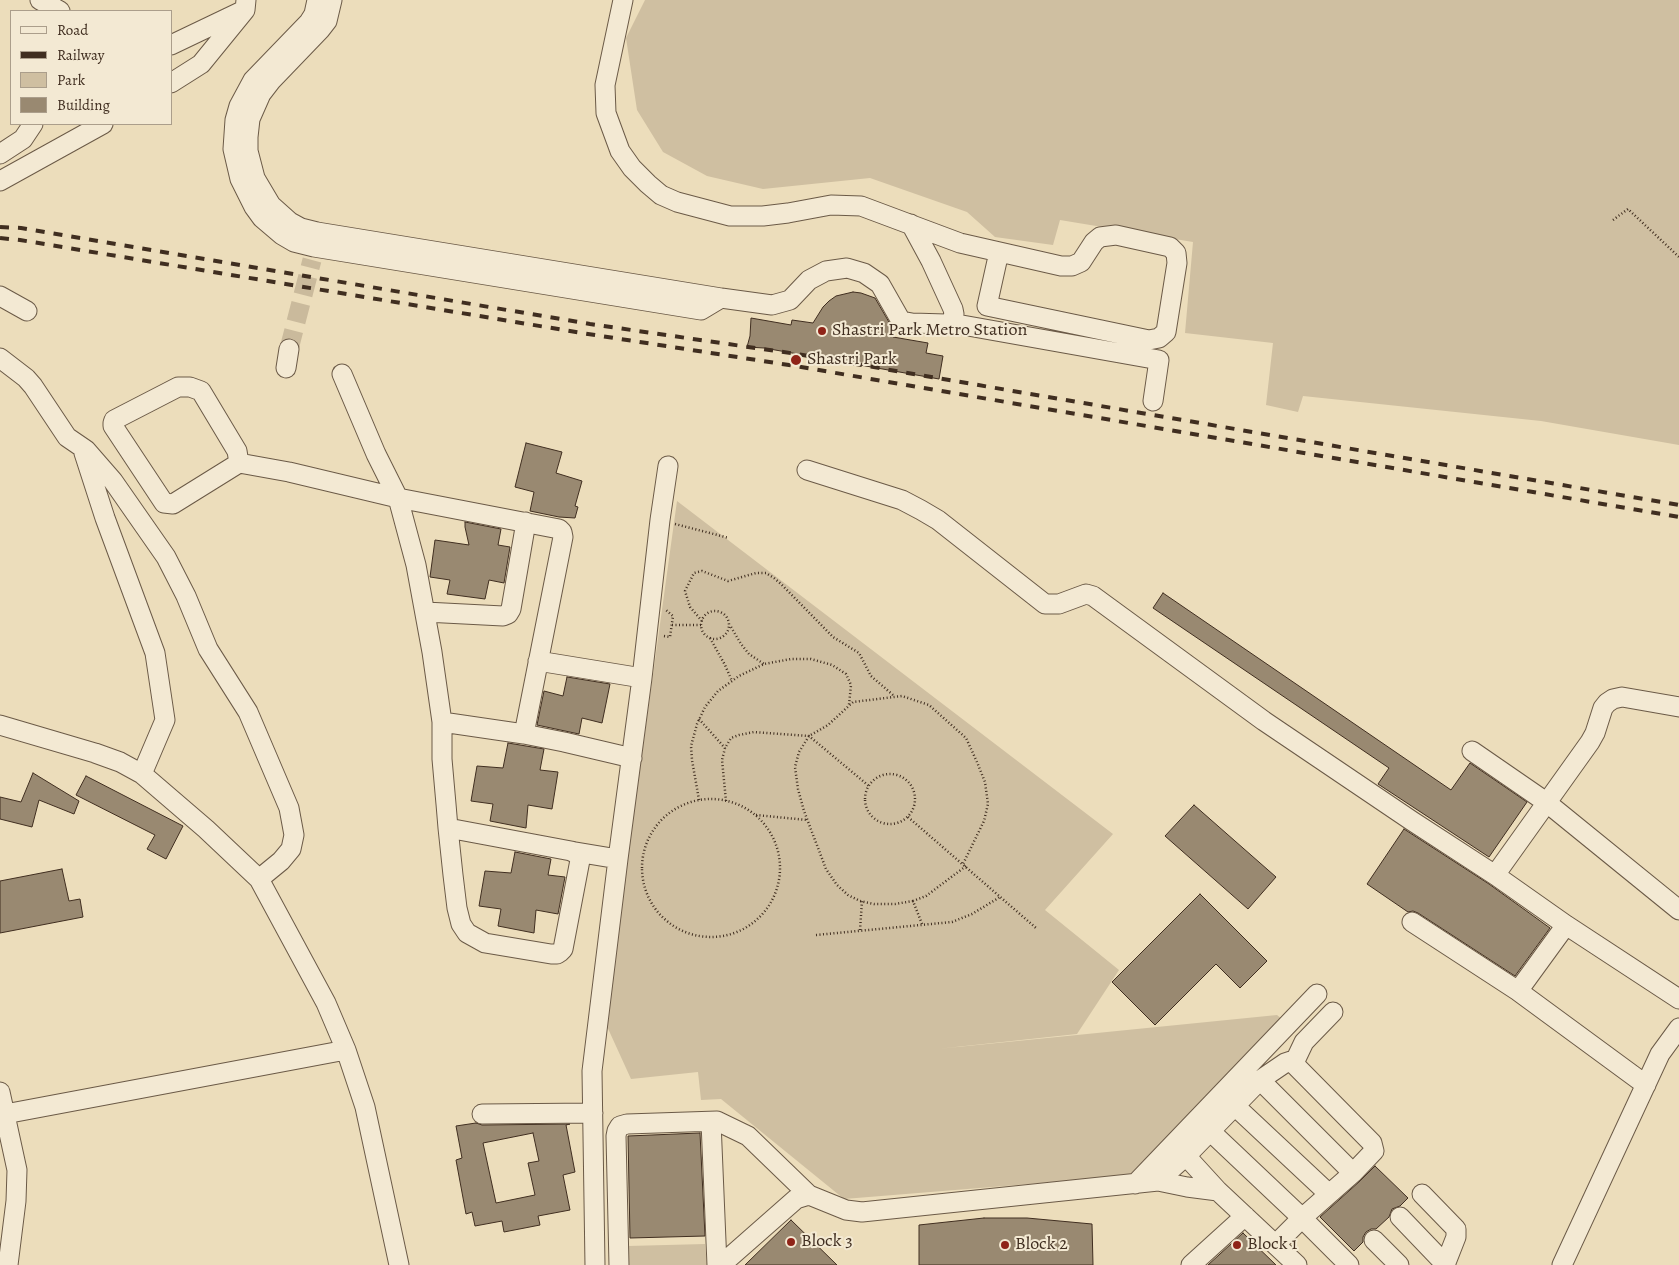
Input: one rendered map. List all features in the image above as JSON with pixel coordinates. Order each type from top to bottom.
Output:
[{"type":"street","points":[[40,0],[58,10]]},
{"type":"street","points":[[317,0],[314,14],[309,22],[264,68],[246,92],[238,106],[235,120],[233,149],[243,186],[262,218],[282,235],[294,242],[702,310],[721,298],[772,305],[782,303],[790,300],[809,280],[826,271],[847,268],[864,273],[880,284],[901,321],[912,323],[951,323],[1159,360],[1153,401]]},
{"type":"street","points":[[314,246],[301,228],[290,222],[272,205],[255,178],[248,152],[248,137],[250,119],[261,94],[270,81],[320,30],[327,20],[332,0]]},
{"type":"street","points":[[623,0],[604,85],[606,113],[620,151],[632,168],[661,195],[678,202],[730,216],[762,216],[831,205],[861,206],[960,243],[1061,266],[1072,266],[1081,262],[1094,242],[1100,237],[1116,235],[1170,247],[1176,253],[1177,263],[1166,332],[1159,338],[1149,340],[987,306],[999,252]]},
{"type":"street","points":[[172,44],[250,3]]},
{"type":"street","points":[[172,81],[202,64],[250,3]]},
{"type":"street","points":[[0,154],[23,139],[32,125]]},
{"type":"street","points":[[0,181],[101,125]]},
{"type":"street","points":[[910,224],[931,261],[953,309],[954,314],[951,323]]},
{"type":"street","points":[[0,296],[27,311]]},
{"type":"street","points":[[286,368],[289,349]]},
{"type":"street","points":[[0,358],[34,386],[67,437],[86,450],[112,481],[166,557],[186,596],[208,649],[248,712],[291,815],[294,835],[291,849],[281,861],[259,879]]},
{"type":"street","points":[[342,374],[376,454],[398,498],[416,565],[442,722],[442,759],[457,908],[461,924],[467,933],[485,943],[551,954],[560,952],[563,949],[580,860],[576,852]]},
{"type":"street","points":[[239,463],[237,451],[201,391],[190,387],[178,387],[114,420],[113,423],[113,426],[164,503],[173,504],[239,463],[289,472],[398,498],[559,529],[563,537],[524,734]]},
{"type":"street","points":[[82,447],[105,518],[155,653],[165,720],[142,774]]},
{"type":"street","points":[[595,1265],[592,1071],[668,466]]},
{"type":"street","points":[[807,470],[902,500],[921,510],[938,520],[1045,604],[1058,604],[1086,594],[1092,596],[1264,721],[1412,821],[1495,874],[1566,925],[1679,998]]},
{"type":"street","points":[[425,612],[503,616],[508,614],[511,609],[526,522]]},
{"type":"street","points":[[538,661],[642,678]]},
{"type":"street","points":[[1495,874],[1590,742],[1607,702],[1622,697],[1679,707]]},
{"type":"street","points":[[442,722],[524,734],[632,758]]},
{"type":"street","points":[[0,726],[95,753],[120,762],[142,774],[206,829],[259,879],[326,1003],[346,1050],[365,1108],[400,1265]]},
{"type":"street","points":[[1472,751],[1546,802],[1679,910]]},
{"type":"street","points":[[448,828],[618,859]]},
{"type":"street","points":[[1412,922],[1518,991],[1646,1085]]},
{"type":"street","points":[[1518,991],[1566,925]]},
{"type":"street","points":[[1134,1184],[1317,994]]},
{"type":"street","points":[[1294,1063],[1304,1042],[1334,1012]]},
{"type":"street","points":[[1562,1265],[1660,1054],[1679,1028]]},
{"type":"street","points":[[5,1114],[346,1050]]},
{"type":"street","points":[[1158,1181],[1186,1156],[1260,1080],[1291,1061],[1374,1146],[1373,1153],[1276,1244]]},
{"type":"street","points":[[1260,1080],[1353,1172]]},
{"type":"street","points":[[0,1092],[17,1170],[8,1202],[8,1265]]},
{"type":"street","points":[[1235,1106],[1329,1194]]},
{"type":"street","points":[[482,1114],[593,1113]]},
{"type":"street","points":[[619,1265],[617,1131],[620,1126],[627,1124],[717,1121],[748,1136],[808,1195],[846,1210],[862,1212],[1158,1181],[1186,1187],[1218,1190]]},
{"type":"street","points":[[711,1122],[717,1265]]},
{"type":"street","points":[[1210,1131],[1349,1265]]},
{"type":"street","points":[[1186,1156],[1218,1190],[1298,1265]]},
{"type":"street","points":[[1400,1216],[1446,1265],[1456,1237],[1456,1229],[1422,1194]]},
{"type":"street","points":[[721,1265],[796,1199],[808,1195]]},
{"type":"street","points":[[1191,1265],[1245,1216]]},
{"type":"street","points":[[1374,1240],[1399,1265]]},
{"type":"path","points":[[1613,220],[1628,209],[1679,257]]},
{"type":"path","points":[[660,520],[729,538]]},
{"type":"path","points":[[702,621],[690,607],[685,591],[694,573],[702,571],[728,581],[756,573],[766,574],[781,584],[833,636],[859,653],[871,676],[894,696]]},
{"type":"path","points":[[732,681],[710,638],[703,632],[701,626],[702,621],[709,612],[719,611],[727,617],[741,644],[749,654],[764,664]]},
{"type":"path","points":[[672,626],[701,626]]},
{"type":"path","points":[[710,638],[723,638],[730,626]]},
{"type":"path","points":[[699,800],[691,746],[699,719],[718,691],[739,676],[764,664],[791,659],[811,659],[832,665],[846,674],[851,685],[849,705]]},
{"type":"path","points":[[894,696],[902,696],[929,705],[966,738],[978,762],[985,782],[988,804],[984,821],[964,865],[932,892],[913,901],[895,904],[874,904],[848,895],[837,885],[826,869],[807,820],[798,789],[795,767],[799,752],[809,736],[828,725],[849,705],[853,702],[894,696]]},
{"type":"path","points":[[699,719],[725,748]]},
{"type":"path","points":[[726,801],[722,760],[725,748],[731,738],[754,732],[809,736],[869,786]]},
{"type":"path","points":[[891,774],[906,780],[912,786],[915,793],[915,802],[913,810],[908,817],[902,822],[886,824],[878,821],[867,809],[866,793],[875,779],[891,774]]},
{"type":"path","points":[[699,800],[726,801],[747,809],[755,815],[764,823],[776,842],[780,864],[778,886],[769,907],[754,923],[734,934],[712,938],[689,934],[668,924],[652,907],[643,885],[641,862],[648,839],[661,820],[680,806],[699,800]]},
{"type":"path","points":[[755,815],[807,820]]},
{"type":"path","points":[[908,817],[1036,928]]},
{"type":"path","points":[[816,935],[960,920],[1000,897]]},
{"type":"path","points":[[860,930],[862,901]]},
{"type":"path","points":[[913,901],[922,924]]},
{"type":"green space","points":[[645,0],[1679,0],[1679,445],[1541,421],[1303,396],[1298,412],[1266,405],[1273,343],[1185,333],[1193,242],[1060,220],[1053,245],[995,237],[967,212],[870,178],[763,189],[707,176],[663,152],[637,110],[626,38]]},
{"type":"green space","points":[[677,501],[1113,834],[1045,910],[1119,970],[1077,1034],[937,1049],[1277,1015],[1283,1020],[1128,1176],[844,1199],[721,1099],[701,1100],[698,1072],[631,1079],[605,1022]]},
{"type":"green space","points":[[705,1244],[707,1265],[628,1265],[628,1246]]},
{"type":"building","name":"Shastri Park Metro Station","points":[[853,292],[875,298],[893,329],[893,337],[928,343],[926,353],[943,356],[939,379],[764,348],[747,347],[751,318],[791,325],[792,320],[813,323],[829,301],[836,296]]},
{"type":"building","points":[[526,443],[562,452],[556,473],[582,481],[575,506],[578,507],[575,518],[530,511],[534,492],[515,487]]},
{"type":"building","points":[[465,522],[501,529],[498,545],[510,547],[504,583],[489,580],[485,599],[447,594],[450,580],[430,577],[435,540],[469,545]]},
{"type":"building","points":[[1163,593],[1451,790],[1470,763],[1527,802],[1489,857],[1378,784],[1389,768],[1153,608]]},
{"type":"building","points":[[567,677],[610,684],[602,723],[582,718],[579,734],[537,725],[544,691],[563,696]]},
{"type":"building","points":[[508,743],[544,749],[540,770],[558,772],[552,809],[528,805],[526,828],[490,821],[493,804],[471,801],[477,766],[503,768]]},
{"type":"building","points":[[33,773],[79,801],[74,814],[39,800],[32,827],[0,819],[0,797],[21,802]]},
{"type":"building","points":[[86,776],[183,826],[166,859],[147,849],[155,835],[76,795]]},
{"type":"building","points":[[1194,805],[1276,877],[1248,909],[1165,836]]},
{"type":"building","points":[[1404,829],[1489,884],[1550,928],[1515,976],[1418,913],[1408,912],[1367,884]]},
{"type":"building","points":[[515,852],[551,859],[548,875],[565,877],[558,914],[536,910],[534,933],[498,926],[501,909],[479,906],[485,871],[511,873]]},
{"type":"building","points":[[62,869],[69,901],[80,899],[83,917],[0,933],[0,881]]},
{"type":"building","points":[[1200,894],[1267,961],[1240,988],[1216,964],[1155,1025],[1112,982]]},
{"type":"building","points":[[476,1123],[482,1125],[570,1124],[566,1125],[575,1172],[563,1175],[570,1210],[538,1216],[540,1225],[504,1232],[502,1221],[475,1226],[472,1212],[466,1214],[456,1160],[462,1158],[456,1126]],"holes":[[[533,1133],[539,1161],[528,1163],[535,1195],[496,1203],[483,1143]]]},
{"type":"building","points":[[700,1133],[705,1236],[630,1238],[628,1136]]},
{"type":"building","points":[[1375,1166],[1408,1198],[1400,1206],[1392,1209],[1389,1217],[1376,1229],[1366,1232],[1363,1242],[1354,1251],[1320,1217]]},
{"type":"building","name":"Block 2","points":[[984,1218],[1027,1218],[1092,1224],[1093,1265],[919,1265],[919,1225]]},
{"type":"building","name":"Block 3","points":[[791,1220],[837,1265],[745,1265]]},
{"type":"building","name":"Block 1","points":[[1243,1233],[1276,1265],[1208,1265]]},
{"type":"tunnel","points":[[289,349],[312,260]]},
{"type":"railway","points":[[0,227],[21,228],[590,324],[797,354],[1679,505]]},
{"type":"railway","points":[[0,238],[795,366],[1679,517]]},
{"type":"place","name":"Shastri Park Metro Station","points":[[822,331]]},
{"type":"place","name":"Shastri Park","points":[[796,360]]},
{"type":"place","name":"Block 3","points":[[791,1242]]},
{"type":"place","name":"Block 2","points":[[1005,1245]]},
{"type":"place","name":"Block 1","points":[[1237,1245]]}]
